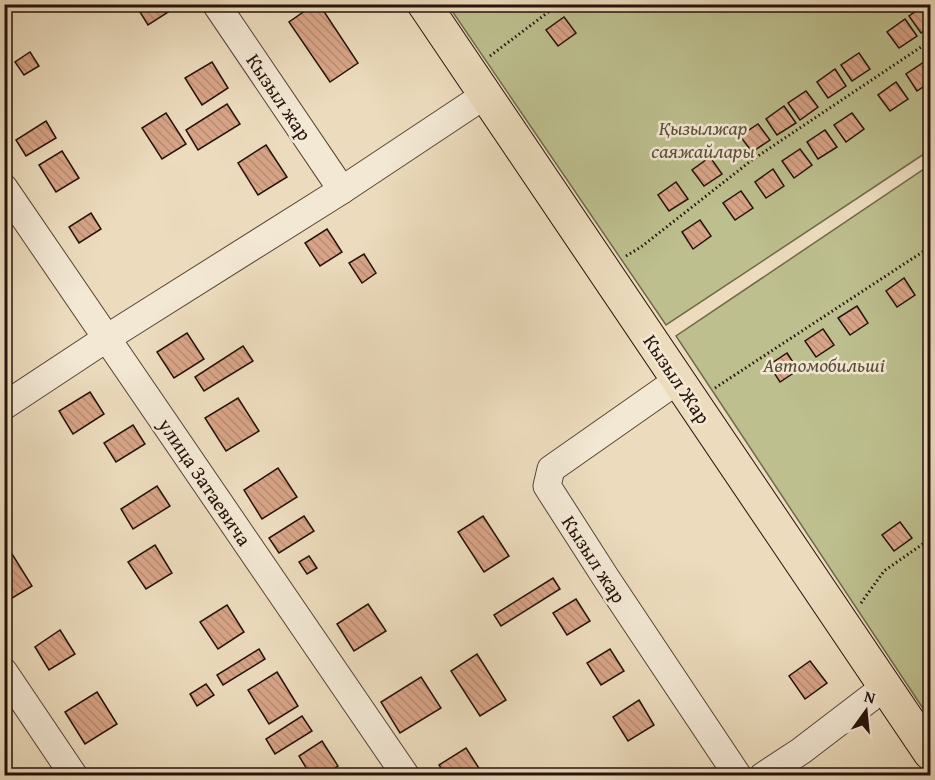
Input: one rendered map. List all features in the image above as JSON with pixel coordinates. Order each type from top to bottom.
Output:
[{"type":"main road","name":"Кызыл Жар","points":[[424,4],[930,753]]},
{"type":"street","name":"Кызыл жар","points":[[216,4],[342,190]]},
{"type":"street","points":[[4,406],[107,338],[342,190],[477,83]]},
{"type":"street","name":"улица Затаевича","points":[[4,188],[406,776]]},
{"type":"street","name":"Кызыл жар","points":[[686,391],[550,469],[547,486],[738,776]]},
{"type":"street","points":[[4,672],[74,776]]},
{"type":"street","points":[[763,776],[801,751],[886,686]]},
{"type":"path","points":[[477,83],[559,4]]},
{"type":"path","points":[[603,269],[641,247],[752,160],[930,41]]},
{"type":"path","points":[[686,391],[930,247]]},
{"type":"path","points":[[846,628],[884,571],[930,539]]},
{"type":"green space","name":"Қызылжар саяжайлары","points":[[448,5],[930,5],[930,150],[666,325]]},
{"type":"green space","name":"Автомобильші","points":[[930,165],[930,719],[676,336]]},
{"type":"building","points":[[135,4],[171,4],[173,9],[148,25]]},
{"type":"building","points":[[315,4],[319,4],[358,63],[330,82],[289,22]]},
{"type":"building","points":[[926,4],[930,8],[930,26],[921,33],[909,16]]},
{"type":"building","points":[[564,17],[576,33],[558,46],[546,30]]},
{"type":"building","points":[[905,19],[917,36],[899,48],[887,32]]},
{"type":"building","points":[[30,52],[39,66],[24,75],[15,62]]},
{"type":"building","points":[[859,53],[870,69],[852,81],[841,65]]},
{"type":"building","points":[[212,62],[228,88],[202,105],[185,78]]},
{"type":"building","points":[[924,62],[930,71],[930,82],[917,91],[906,74]]},
{"type":"building","points":[[835,69],[846,86],[828,98],[817,82]]},
{"type":"building","points":[[896,82],[908,99],[890,111],[878,95]]},
{"type":"building","points":[[806,91],[818,107],[800,120],[788,103]]},
{"type":"building","points":[[227,104],[240,124],[198,150],[186,130]]},
{"type":"building","points":[[784,106],[796,123],[777,135],[766,119]]},
{"type":"building","points":[[166,113],[186,144],[162,159],[142,128]]},
{"type":"building","points":[[852,113],[864,129],[846,142],[834,125]]},
{"type":"building","points":[[46,121],[56,138],[26,156],[16,140]]},
{"type":"building","points":[[758,124],[770,140],[752,152],[740,136]]},
{"type":"building","points":[[825,130],[837,147],[818,159],[807,142]]},
{"type":"building","points":[[266,145],[287,177],[258,195],[238,163]]},
{"type":"building","points":[[800,149],[812,165],[794,178],[782,161]]},
{"type":"building","points":[[62,151],[79,178],[56,192],[39,165]]},
{"type":"building","points":[[710,157],[722,174],[704,186],[692,170]]},
{"type":"building","points":[[773,169],[784,186],[766,198],[755,182]]},
{"type":"building","points":[[676,182],[688,199],[669,211],[658,195]]},
{"type":"building","points":[[741,191],[753,208],[735,220],[723,203]]},
{"type":"building","points":[[91,213],[101,229],[79,243],[69,227]]},
{"type":"building","points":[[700,220],[711,236],[693,249],[682,232]]},
{"type":"building","points":[[327,229],[342,252],[320,266],[305,243]]},
{"type":"building","points":[[364,254],[376,273],[362,283],[349,263]]},
{"type":"building","points":[[904,278],[915,295],[897,307],[886,291]]},
{"type":"building","points":[[857,306],[868,323],[850,335],[838,318]]},
{"type":"building","points":[[823,329],[834,345],[816,357],[805,341]]},
{"type":"building","points":[[187,333],[204,359],[174,378],[157,352]]},
{"type":"building","points":[[243,346],[253,361],[204,391],[195,377]]},
{"type":"building","points":[[787,353],[798,370],[780,382],[769,365]]},
{"type":"building","points":[[90,392],[104,414],[73,434],[59,411]]},
{"type":"building","points":[[238,398],[259,431],[226,451],[205,418]]},
{"type":"building","points":[[133,425],[145,444],[116,462],[104,443]]},
{"type":"building","points":[[278,468],[297,497],[262,519],[244,490]]},
{"type":"building","points":[[157,486],[170,506],[133,529],[121,509]]},
{"type":"building","points":[[304,516],[314,531],[279,553],[269,538]]},
{"type":"building","points":[[483,516],[509,556],[484,572],[458,532]]},
{"type":"building","points":[[900,522],[912,538],[894,551],[882,535]]},
{"type":"building","points":[[155,545],[172,573],[146,589],[128,562]]},
{"type":"building","points":[[12,554],[32,586],[4,603],[4,559]]},
{"type":"building","points":[[309,556],[317,568],[307,574],[299,562]]},
{"type":"building","points":[[553,578],[560,589],[501,626],[494,615]]},
{"type":"building","points":[[576,599],[590,621],[567,635],[553,613]]},
{"type":"building","points":[[368,604],[386,631],[354,651],[337,624]]},
{"type":"building","points":[[227,605],[244,632],[218,649],[200,622]]},
{"type":"building","points":[[60,630],[75,654],[49,670],[35,647]]},
{"type":"building","points":[[259,649],[265,659],[223,685],[217,675]]},
{"type":"building","points":[[610,649],[624,671],[601,685],[587,663]]},
{"type":"building","points":[[477,654],[506,700],[480,716],[451,671]]},
{"type":"building","points":[[810,661],[827,683],[805,699],[789,676]]},
{"type":"building","points":[[277,672],[298,706],[269,724],[248,690]]},
{"type":"building","points":[[421,677],[441,708],[400,733],[381,702]]},
{"type":"building","points":[[206,684],[214,695],[197,706],[190,694]]},
{"type":"building","points":[[97,692],[117,724],[85,744],[65,712]]},
{"type":"building","points":[[639,700],[654,725],[628,741],[613,717]]},
{"type":"building","points":[[302,716],[312,731],[275,754],[266,739]]},
{"type":"building","points":[[322,741],[338,766],[323,776],[311,776],[299,756]]},
{"type":"building","points":[[466,748],[484,776],[446,776],[439,765]]}]
